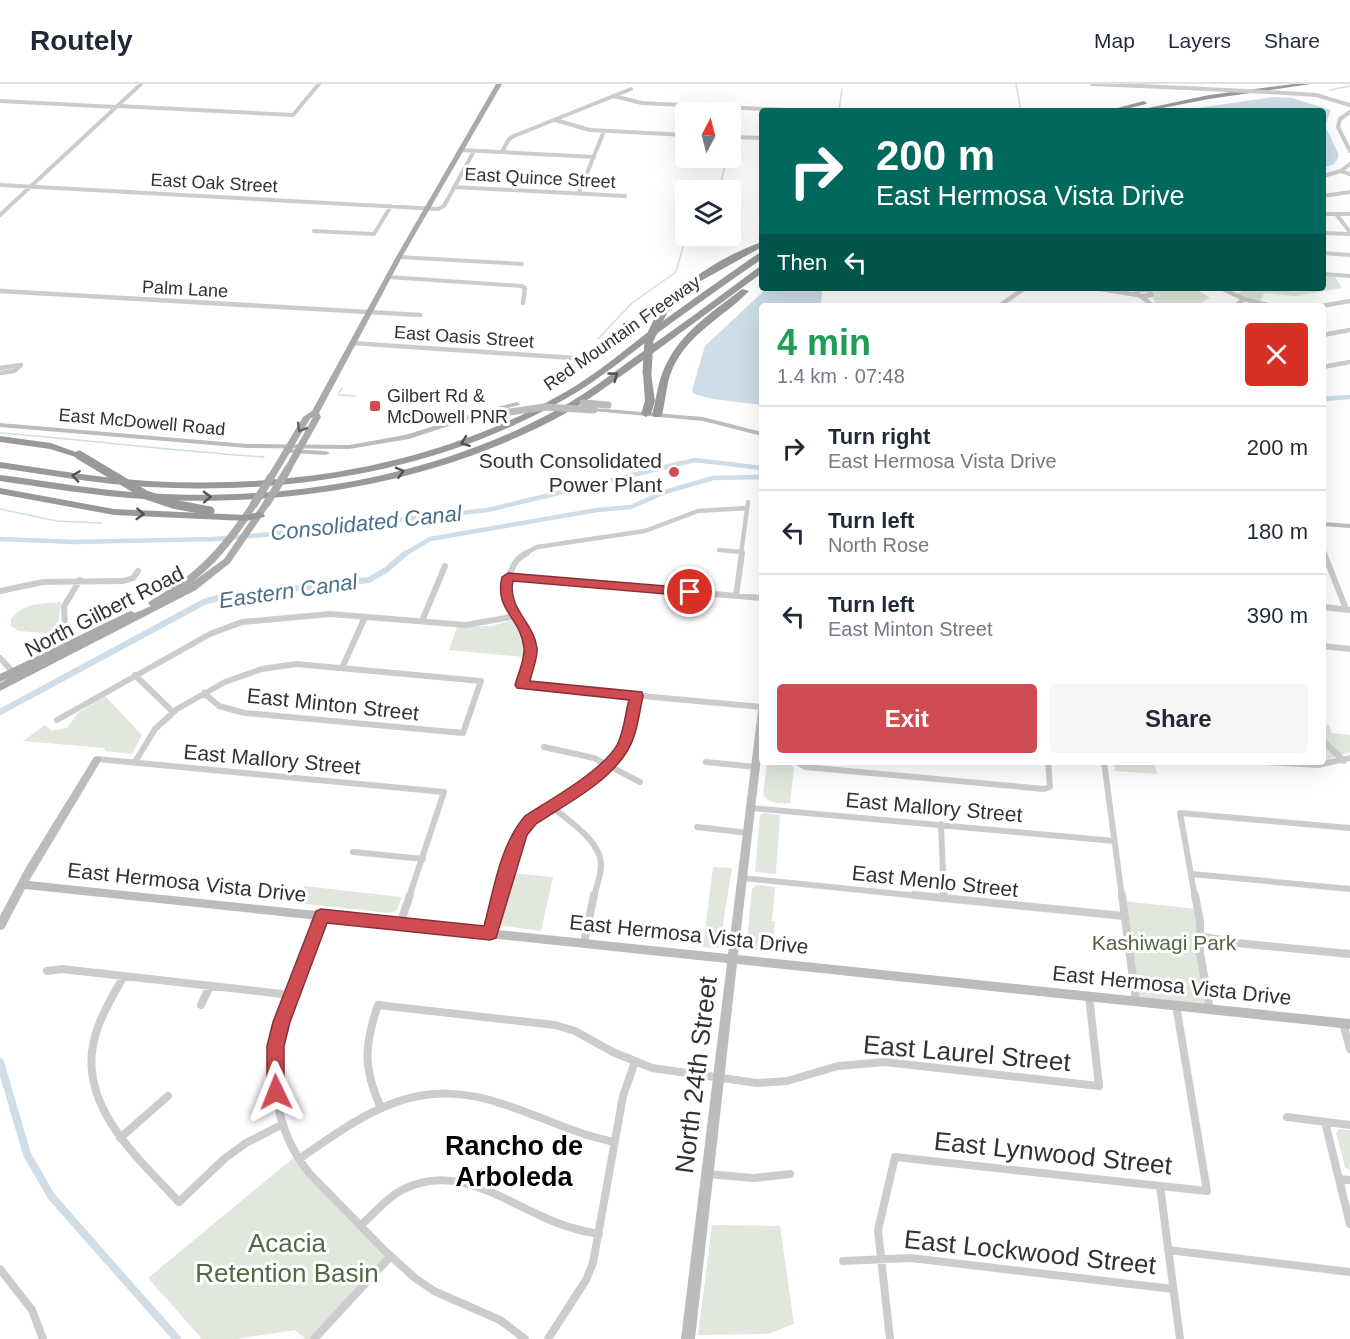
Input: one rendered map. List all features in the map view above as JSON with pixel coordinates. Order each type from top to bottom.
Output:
[{"type":"highway","points":[[1124,108],[1261,84]]},
{"type":"highway","points":[[1152,108],[1209,97],[1308,84]]},
{"type":"highway","points":[[652,411],[648,379],[648,344],[663,310],[680,292],[704,274],[759,246]]},
{"type":"highway","name":"Red Mountain Freeway","points":[[0,465],[134,483],[218,486],[302,480],[351,473],[414,459],[493,431],[564,396],[759,257]]},
{"type":"highway","name":"Red Mountain Freeway","points":[[0,478],[135,496],[222,497],[325,488],[435,463],[510,437],[561,412],[595,391],[759,271]]},
{"type":"highway","points":[[652,411],[680,347],[698,328],[759,279]]},
{"type":"highway","points":[[0,439],[33,443],[79,455],[103,466],[137,491],[155,499],[210,511],[252,513]]},
{"type":"highway","points":[[0,491],[114,512],[252,513]]},
{"type":"main road","name":"North Gilbert Road","points":[[0,687],[15,674],[166,595],[202,571],[227,546],[252,513],[286,448],[308,417],[315,413],[399,257],[500,84]]},
{"type":"main road","name":"North Gilbert Road","points":[[252,513],[267,503],[300,449],[317,417],[315,413]]},
{"type":"main road","name":"North Gilbert Road","points":[[0,678],[15,674],[183,594],[221,567],[251,529],[252,513]]},
{"type":"street","points":[[0,214],[141,84]]},
{"type":"street","points":[[0,101],[293,116],[319,84]]},
{"type":"street","points":[[1092,84],[1316,95],[1350,105]]},
{"type":"street","points":[[502,152],[511,137],[631,89]]},
{"type":"street","points":[[613,96],[642,103],[759,110]]},
{"type":"street","points":[[1350,112],[1342,118],[1338,127],[1350,151]]},
{"type":"street","points":[[554,120],[581,129],[675,134]]},
{"type":"street","points":[[579,194],[604,131]]},
{"type":"street","points":[[741,137],[759,138]]},
{"type":"street","points":[[460,150],[594,157]]},
{"type":"street","points":[[427,208],[438,209],[444,206],[474,151]]},
{"type":"street","points":[[1326,175],[1341,171],[1350,164]]},
{"type":"street","points":[[1341,171],[1350,174]]},
{"type":"street","name":"East Oak Street","points":[[0,185],[427,208]]},
{"type":"street","name":"East Quince Street","points":[[454,187],[625,196]]},
{"type":"street","points":[[1326,195],[1350,192]]},
{"type":"street","points":[[314,231],[374,234],[391,206]]},
{"type":"street","points":[[1326,214],[1350,214]]},
{"type":"street","points":[[1336,214],[1350,233]]},
{"type":"street","points":[[1326,233],[1350,233]]},
{"type":"street","points":[[1326,253],[1350,255]]},
{"type":"street","points":[[399,257],[522,264]]},
{"type":"street","points":[[1326,274],[1350,276]]},
{"type":"street","points":[[388,277],[525,286],[523,303]]},
{"type":"street","name":"Palm Lane","points":[[0,291],[420,315]]},
{"type":"street","points":[[1003,303],[1020,291]]},
{"type":"street","points":[[1149,291],[1152,294],[1150,297],[1152,303]]},
{"type":"street","points":[[1227,291],[1259,303]]},
{"type":"street","points":[[1140,292],[1150,297]]},
{"type":"street","points":[[1239,303],[1244,299]]},
{"type":"street","points":[[1326,305],[1350,301]]},
{"type":"street","points":[[1326,334],[1350,330]]},
{"type":"street","name":"East Oasis Street","points":[[352,343],[574,357]]},
{"type":"street","points":[[1326,366],[1350,362]]},
{"type":"street","points":[[0,368],[21,365],[14,371],[0,373]]},
{"type":"street","name":"East McDowell Road","points":[[300,449],[372,444],[517,404],[556,401],[652,411],[717,422],[759,433]]},
{"type":"street","name":"East McDowell Road","points":[[0,425],[350,452],[381,448],[503,413],[544,407],[714,415],[759,426]]},
{"type":"street","points":[[736,596],[747,505],[698,511],[634,534],[537,547],[514,562],[505,590],[506,599],[528,635],[531,650],[522,685],[759,708]]},
{"type":"street","points":[[1326,524],[1350,526]]},
{"type":"street","points":[[718,550],[741,552]]},
{"type":"street","points":[[1326,555],[1348,610],[1326,608]]},
{"type":"street","points":[[422,621],[445,566]]},
{"type":"street","points":[[0,591],[43,582],[80,580],[123,582],[133,578],[138,571]]},
{"type":"street","points":[[508,577],[759,598]]},
{"type":"street","points":[[65,628],[64,606],[80,580]]},
{"type":"street","points":[[57,720],[210,634],[242,622],[330,614],[472,624],[516,616]]},
{"type":"street","points":[[135,762],[154,730],[173,712],[232,678],[282,664],[342,668],[364,616]]},
{"type":"street","points":[[1326,646],[1350,649]]},
{"type":"street","points":[[0,658],[15,674]]},
{"type":"street","name":"East Minton Street","points":[[204,693],[219,706],[245,713],[464,733],[481,681],[342,668]]},
{"type":"street","points":[[135,675],[173,712]]},
{"type":"street","points":[[490,933],[515,843],[527,824],[596,776],[621,750],[627,738],[637,696]]},
{"type":"street","points":[[1326,743],[1347,759]]},
{"type":"street","name":"North 24th Street","points":[[688,1339],[759,744]]},
{"type":"street","points":[[544,747],[581,752],[609,764],[640,783]]},
{"type":"street","points":[[0,926],[97,759]]},
{"type":"street","name":"East Mallory Street","points":[[97,759],[444,792],[423,859]]},
{"type":"street","points":[[1326,764],[1347,759]]},
{"type":"street","points":[[706,762],[756,766]]},
{"type":"street","points":[[808,765],[1044,789],[1050,787],[1048,765]]},
{"type":"street","points":[[1104,765],[1136,1002]]},
{"type":"street","points":[[1305,765],[1323,765]]},
{"type":"street","points":[[551,806],[591,843],[598,852],[601,864],[584,943]]},
{"type":"street","name":"East Mallory Street","points":[[751,808],[1114,841]]},
{"type":"street","points":[[1210,1009],[1199,936],[1200,921],[1180,813],[1350,828]]},
{"type":"street","points":[[519,820],[527,824]]},
{"type":"street","points":[[941,824],[944,898]]},
{"type":"street","points":[[697,827],[748,833]]},
{"type":"street","points":[[353,852],[423,859],[400,924]]},
{"type":"street","points":[[1192,874],[1350,889]]},
{"type":"street","name":"East Menlo Street","points":[[742,878],[1124,916]]},
{"type":"street","name":"East Hermosa Vista Drive","points":[[23,885],[1346,1024]]},
{"type":"street","points":[[321,916],[291,995],[275,1046],[276,1092],[283,1124],[299,1159],[324,1191],[416,1280],[441,1296],[494,1317],[525,1339]]},
{"type":"street","points":[[1199,936],[1237,943],[1350,954]]},
{"type":"street","points":[[46,971],[62,969],[291,995]]},
{"type":"street","points":[[123,976],[98,1026],[91,1053],[96,1096],[104,1114],[120,1137],[179,1202],[224,1159],[246,1143],[283,1124]]},
{"type":"street","points":[[201,1005],[210,986]]},
{"type":"street","name":"East Laurel Street","points":[[381,1108],[370,1080],[365,1048],[378,1005],[555,1025],[595,1040],[614,1052],[652,1068],[757,1083],[787,1081],[838,1066],[885,1062],[1099,1086],[1089,996]]},
{"type":"street","name":"East Lynwood Street","points":[[881,1259],[878,1230],[895,1157],[1207,1191],[1176,1005]]},
{"type":"street","points":[[1346,1024],[1350,1049]]},
{"type":"street","points":[[548,1339],[586,1280],[599,1234],[623,1096],[635,1062]]},
{"type":"street","points":[[299,1159],[358,1118],[381,1108],[429,1094],[475,1096],[504,1104],[588,1138],[615,1142]]},
{"type":"street","points":[[120,1137],[168,1096]]},
{"type":"street","points":[[1287,1117],[1350,1125]]},
{"type":"street","points":[[1325,1122],[1350,1224]]},
{"type":"street","points":[[707,1174],[754,1178],[790,1174]]},
{"type":"street","points":[[360,1226],[400,1191],[437,1178],[457,1179],[479,1186],[561,1225],[599,1234]]},
{"type":"street","points":[[1339,1179],[1350,1180]]},
{"type":"street","points":[[1160,1186],[1180,1339]]},
{"type":"street","name":"East Lockwood Street","points":[[1168,1251],[1350,1272]]},
{"type":"street","points":[[314,1339],[390,1257]]},
{"type":"street","name":"East Lockwood Street","points":[[843,1261],[911,1258],[1173,1289]]},
{"type":"street","points":[[881,1259],[890,1339]]},
{"type":"street","points":[[0,1269],[33,1310],[41,1327],[43,1339]]},
{"type":"green space","points":[[1326,276],[1335,277],[1342,288],[1326,291]]},
{"type":"green space","points":[[1152,291],[1200,291],[1210,298],[1201,303],[1156,303],[1153,299],[1155,294]]},
{"type":"green space","points":[[1242,291],[1324,291],[1295,296],[1264,293],[1260,302],[1237,294]]},
{"type":"green space","points":[[61,602],[59,620],[51,631],[62,640],[51,645],[43,633],[19,631],[11,626],[11,619],[21,609]]},
{"type":"green space","points":[[513,620],[524,638],[526,647],[524,657],[449,650],[457,627],[492,626]]},
{"type":"green space","points":[[105,696],[142,735],[132,754],[106,751],[104,748],[23,741],[45,725],[52,731],[67,728],[78,713]]},
{"type":"green space","points":[[1326,724],[1329,725],[1332,733],[1350,735],[1350,752],[1326,760]]},
{"type":"green space","points":[[767,765],[792,765],[794,768],[790,803],[771,802],[763,794]]},
{"type":"green space","points":[[1114,765],[1155,765],[1157,774],[1115,771]]},
{"type":"green space","points":[[763,813],[780,815],[776,874],[755,872],[760,816]]},
{"type":"green space","points":[[713,867],[732,868],[719,948],[703,947]]},
{"type":"green space","points":[[512,873],[553,877],[541,931],[498,925]]},
{"type":"green space","points":[[757,885],[775,887],[772,952],[746,949],[752,889]]},
{"type":"green space","points":[[304,886],[402,897],[397,910],[390,913],[297,903]]},
{"type":"green space","name":"Kashiwagi Park","points":[[1122,901],[1198,909],[1199,936],[1210,1009],[1136,1002]]},
{"type":"green space","points":[[1340,1129],[1350,1130],[1350,1171],[1345,1167],[1336,1133]]},
{"type":"green space","name":"Acacia Retention Basin","points":[[297,1155],[390,1257],[314,1339],[305,1339],[295,1330],[236,1339],[202,1339],[148,1278]]},
{"type":"green space","points":[[712,1225],[780,1226],[794,1324],[768,1334],[698,1335]]},
{"type":"shaded area","points":[[1274,97],[1292,98],[1324,108],[1197,108]]},
{"type":"shaded area","points":[[1326,108],[1331,110],[1326,123]]},
{"type":"shaded area","points":[[1326,128],[1338,153],[1334,164],[1326,167]]},
{"type":"shaded area","points":[[764,291],[822,291],[821,303],[759,303],[759,405],[713,399],[694,394],[692,390],[705,346]]},
{"type":"waterway","points":[[1016,84],[1020,108]]},
{"type":"waterway","points":[[1330,90],[1350,86]]},
{"type":"waterway","points":[[839,108],[842,89]]},
{"type":"waterway","points":[[722,180],[724,168]]},
{"type":"waterway","points":[[598,339],[632,303],[676,272],[683,246]]},
{"type":"waterway","points":[[342,388],[338,395],[355,396]]},
{"type":"waterway","points":[[1326,399],[1350,397]]},
{"type":"waterway","points":[[0,433],[264,457]]},
{"type":"waterway","name":"Consolidated Canal","points":[[0,539],[75,542],[214,539],[262,535],[488,510],[695,460],[759,468]]},
{"type":"waterway","name":"Eastern Canal","points":[[405,554],[430,539],[597,510],[631,507],[665,492],[713,478],[759,477]]},
{"type":"waterway","points":[[0,509],[57,521],[102,523]]},
{"type":"waterway","name":"Eastern Canal","points":[[0,712],[204,602],[221,597],[369,580],[386,570],[406,553]]},
{"type":"waterway","name":"Eastern Canal","points":[[0,1062],[27,1154],[51,1196],[177,1339]]},
{"type":"place","name":"Gilbert Rd & McDowell PNR","points":[[375,406]]},
{"type":"place","name":"South Consolidated Power Plant","points":[[674,472]]},
{"type":"district","name":"Rancho de Arboleda","points":[[514,1162]]},
{"type":"route","points":[[276,1092],[275,1046],[281,1022],[321,916],[490,933],[515,843],[521,831],[530,820],[605,769],[621,750],[627,738],[637,696],[522,685],[531,650],[528,635],[506,599],[505,590],[508,577],[690,592]]}]
